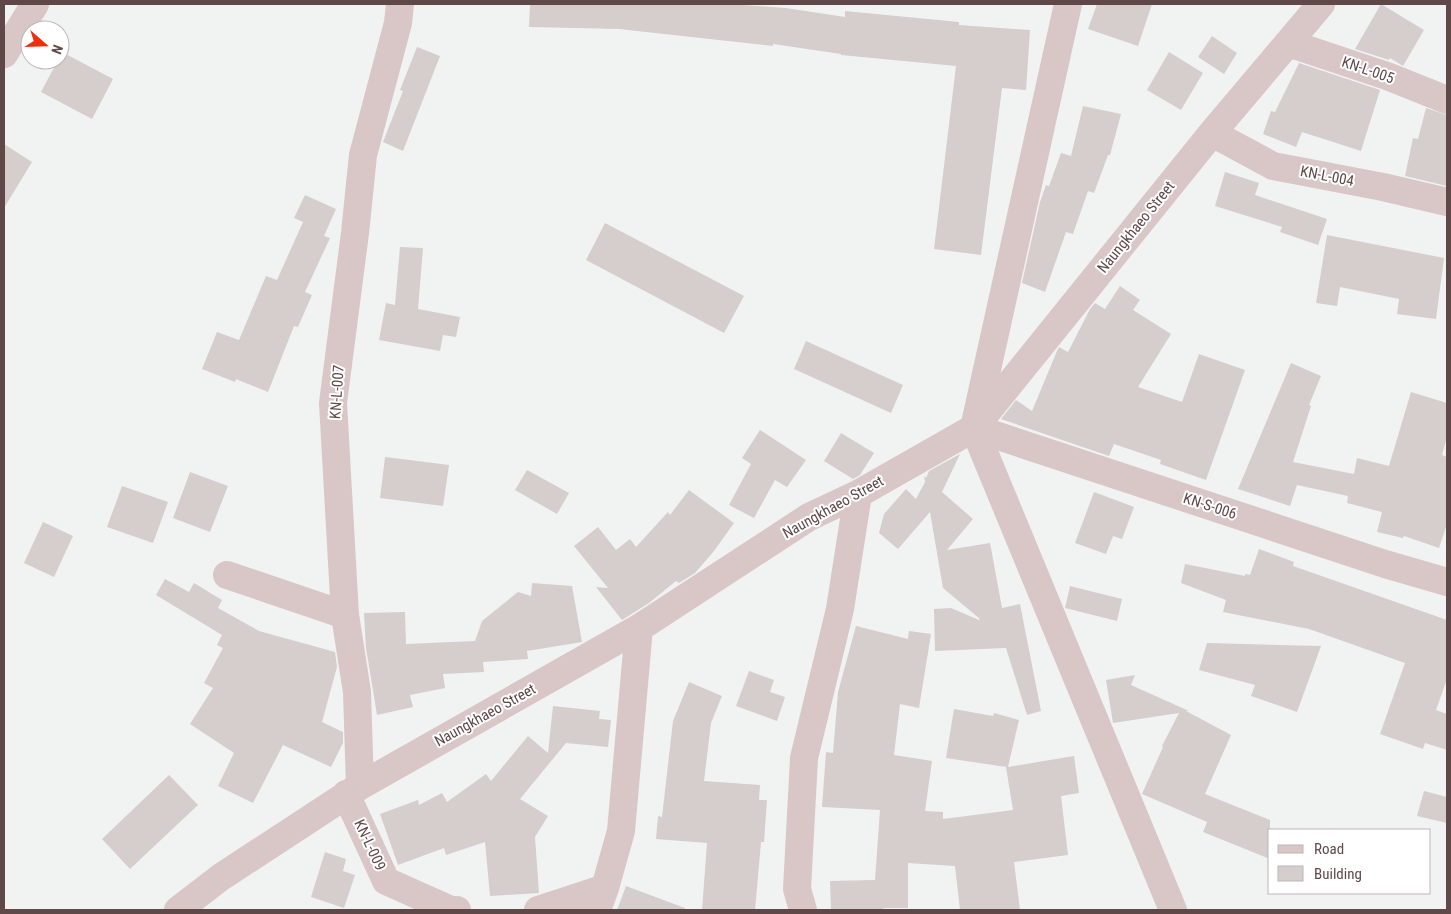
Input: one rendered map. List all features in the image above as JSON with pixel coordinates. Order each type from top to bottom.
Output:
[{"type":"street","points":[[4,54],[35,4]]},
{"type":"street","name":"KN-L-007","points":[[353,790],[357,692],[345,615],[333,403],[355,232],[362,155],[398,22],[400,4]]},
{"type":"street","points":[[1068,4],[974,428],[1173,910]]},
{"type":"street","name":"Naungkhaeo Street","points":[[178,910],[221,876],[353,790],[639,628],[809,517],[858,494],[974,428],[1212,133],[1321,4]]},
{"type":"street","name":"KN-L-005","points":[[1288,43],[1387,76],[1447,100]]},
{"type":"street","name":"KN-L-004","points":[[1212,133],[1272,166],[1383,187],[1447,202]]},
{"type":"street","name":"KN-S-006","points":[[974,428],[1385,564],[1447,582]]},
{"type":"street","points":[[802,910],[797,888],[804,758],[840,609],[858,494]]},
{"type":"street","points":[[226,576],[345,615]]},
{"type":"street","points":[[538,910],[601,899],[621,832],[639,628]]},
{"type":"street","name":"KN-L-009","points":[[353,790],[386,881],[451,910],[457,910]]},
{"type":"building","points":[[530,4],[730,4],[786,8],[845,17],[845,11],[959,22],[959,25],[1030,30],[1026,90],[1002,88],[981,255],[934,249],[956,66],[841,55],[773,44],[773,46],[619,29],[529,27]]},
{"type":"building","points":[[1097,4],[1152,4],[1138,46],[1088,29]]},
{"type":"building","points":[[1381,4],[1424,30],[1403,66],[1390,58],[1389,60],[1355,49]]},
{"type":"building","points":[[1212,36],[1237,53],[1224,74],[1198,57]]},
{"type":"building","points":[[417,47],[440,56],[403,151],[383,142],[403,91],[400,90]]},
{"type":"building","points":[[1169,52],[1203,73],[1181,110],[1147,90]]},
{"type":"building","points":[[70,56],[113,79],[92,119],[41,92],[53,70],[70,70]]},
{"type":"building","points":[[1299,63],[1380,90],[1361,151],[1302,132],[1296,147],[1263,134],[1271,111],[1275,112]]},
{"type":"building","points":[[1083,106],[1121,114],[1110,155],[1108,155],[1094,193],[1088,191],[1073,234],[1066,232],[1045,292],[1022,283],[1040,202],[1046,185],[1049,186],[1061,153],[1071,156]]},
{"type":"building","points":[[1426,108],[1447,115],[1447,186],[1405,176],[1413,138],[1418,139]]},
{"type":"building","points":[[4,144],[32,162],[4,208]]},
{"type":"building","points":[[1225,172],[1259,183],[1255,195],[1327,219],[1318,245],[1280,232],[1282,227],[1215,206]]},
{"type":"building","points":[[305,195],[336,209],[324,236],[330,238],[305,292],[312,295],[298,327],[294,326],[268,392],[236,379],[235,382],[202,369],[217,332],[239,340],[266,276],[277,280],[303,222],[294,218]]},
{"type":"building","points":[[605,223],[744,296],[724,333],[586,260]]},
{"type":"building","points":[[1327,235],[1444,258],[1436,319],[1397,314],[1399,299],[1340,287],[1337,306],[1316,303]]},
{"type":"building","points":[[400,247],[423,248],[418,309],[460,317],[456,337],[443,335],[440,351],[379,340],[386,303],[395,305]]},
{"type":"building","points":[[1120,286],[1140,300],[1133,310],[1171,334],[1138,387],[1182,402],[1199,354],[1245,370],[1206,480],[1160,464],[1161,460],[1114,444],[1109,456],[1001,419],[1016,400],[1032,411],[1059,347],[1068,352],[1090,309],[1095,303],[1105,309]]},
{"type":"building","points":[[806,341],[903,385],[891,413],[794,369]]},
{"type":"building","points":[[1291,363],[1321,376],[1309,405],[1311,406],[1293,462],[1354,474],[1357,458],[1389,466],[1411,392],[1447,403],[1447,437],[1442,455],[1447,457],[1447,524],[1439,548],[1404,536],[1403,538],[1377,532],[1382,512],[1347,503],[1348,496],[1297,485],[1290,506],[1238,489]]},
{"type":"building","points":[[760,430],[806,460],[787,487],[775,480],[754,518],[729,505],[751,464],[742,458]]},
{"type":"building","points":[[841,433],[874,453],[860,475],[853,479],[824,461]]},
{"type":"building","points":[[960,454],[942,492],[973,519],[947,550],[990,543],[1002,608],[1020,604],[1041,711],[1027,715],[1006,648],[935,651],[934,609],[951,608],[980,619],[943,588],[930,512],[898,549],[879,533],[884,514],[906,489],[916,499],[925,482],[924,476],[926,478],[929,471]]},
{"type":"building","points":[[385,457],[449,465],[443,506],[380,498]]},
{"type":"building","points":[[527,470],[569,493],[557,514],[515,490]]},
{"type":"building","points":[[190,472],[228,486],[210,532],[173,518]]},
{"type":"building","points":[[122,486],[168,502],[153,543],[107,527]]},
{"type":"building","points":[[689,490],[734,523],[695,573],[679,583],[676,581],[649,603],[622,620],[596,587],[608,588],[574,546],[598,527],[616,550],[630,539],[636,547],[668,512],[670,515]]},
{"type":"building","points":[[1094,492],[1134,507],[1122,539],[1113,536],[1106,554],[1075,543]]},
{"type":"building","points":[[43,522],[73,536],[54,577],[24,563]]},
{"type":"building","points":[[1259,549],[1294,562],[1293,566],[1447,620],[1447,679],[1436,710],[1447,714],[1447,750],[1425,743],[1423,749],[1380,734],[1405,663],[1309,629],[1223,612],[1226,600],[1181,583],[1185,564],[1245,576],[1245,574],[1250,575]]},
{"type":"building","points":[[165,579],[189,592],[194,583],[222,600],[218,608],[259,631],[335,652],[337,667],[322,722],[343,732],[343,743],[331,767],[283,745],[253,803],[218,786],[234,753],[190,724],[213,688],[204,683],[223,648],[217,645],[222,635],[156,595]]},
{"type":"building","points":[[532,583],[572,586],[582,642],[527,651],[528,659],[483,662],[484,672],[443,674],[445,688],[410,695],[413,707],[377,715],[366,648],[364,613],[405,612],[406,644],[475,641],[482,621],[518,592],[531,596]]},
{"type":"building","points":[[1070,586],[1122,599],[1117,621],[1065,608]]},
{"type":"building","points":[[856,626],[908,639],[909,631],[931,634],[919,708],[900,704],[894,755],[932,761],[925,811],[943,812],[943,819],[1013,810],[1006,767],[946,758],[954,709],[993,716],[994,713],[1019,720],[1008,767],[1074,756],[1079,793],[1061,796],[1068,855],[1014,862],[1020,910],[960,910],[955,866],[908,863],[908,908],[831,910],[830,881],[875,880],[880,810],[822,807],[826,752],[833,753],[838,692]]},
{"type":"building","points":[[1207,643],[1321,646],[1297,712],[1251,696],[1255,685],[1199,670]]},
{"type":"building","points":[[749,671],[774,680],[770,692],[785,697],[777,721],[736,706]]},
{"type":"building","points":[[1135,675],[1131,685],[1189,711],[1186,711],[1231,735],[1205,794],[1270,820],[1270,829],[1268,829],[1268,858],[1203,832],[1207,822],[1142,794],[1162,746],[1179,713],[1113,723],[1106,680]]},
{"type":"building","points":[[689,682],[722,696],[711,723],[704,781],[760,785],[759,800],[767,800],[764,842],[761,842],[755,910],[702,910],[707,843],[656,839],[658,816],[662,817],[673,721]]},
{"type":"building","points":[[553,706],[600,711],[599,719],[611,720],[608,747],[566,743],[520,799],[548,816],[535,837],[539,893],[490,896],[485,842],[446,855],[444,848],[398,865],[380,814],[418,800],[419,805],[442,793],[447,802],[486,774],[491,781],[528,736],[548,753]]},
{"type":"building","points":[[169,775],[198,805],[130,869],[102,839]]},
{"type":"building","points":[[1424,791],[1447,797],[1447,823],[1417,816]]},
{"type":"building","points":[[325,852],[346,859],[343,871],[355,875],[344,908],[311,897]]},
{"type":"building","points":[[626,886],[685,908],[685,910],[617,910]]}]
